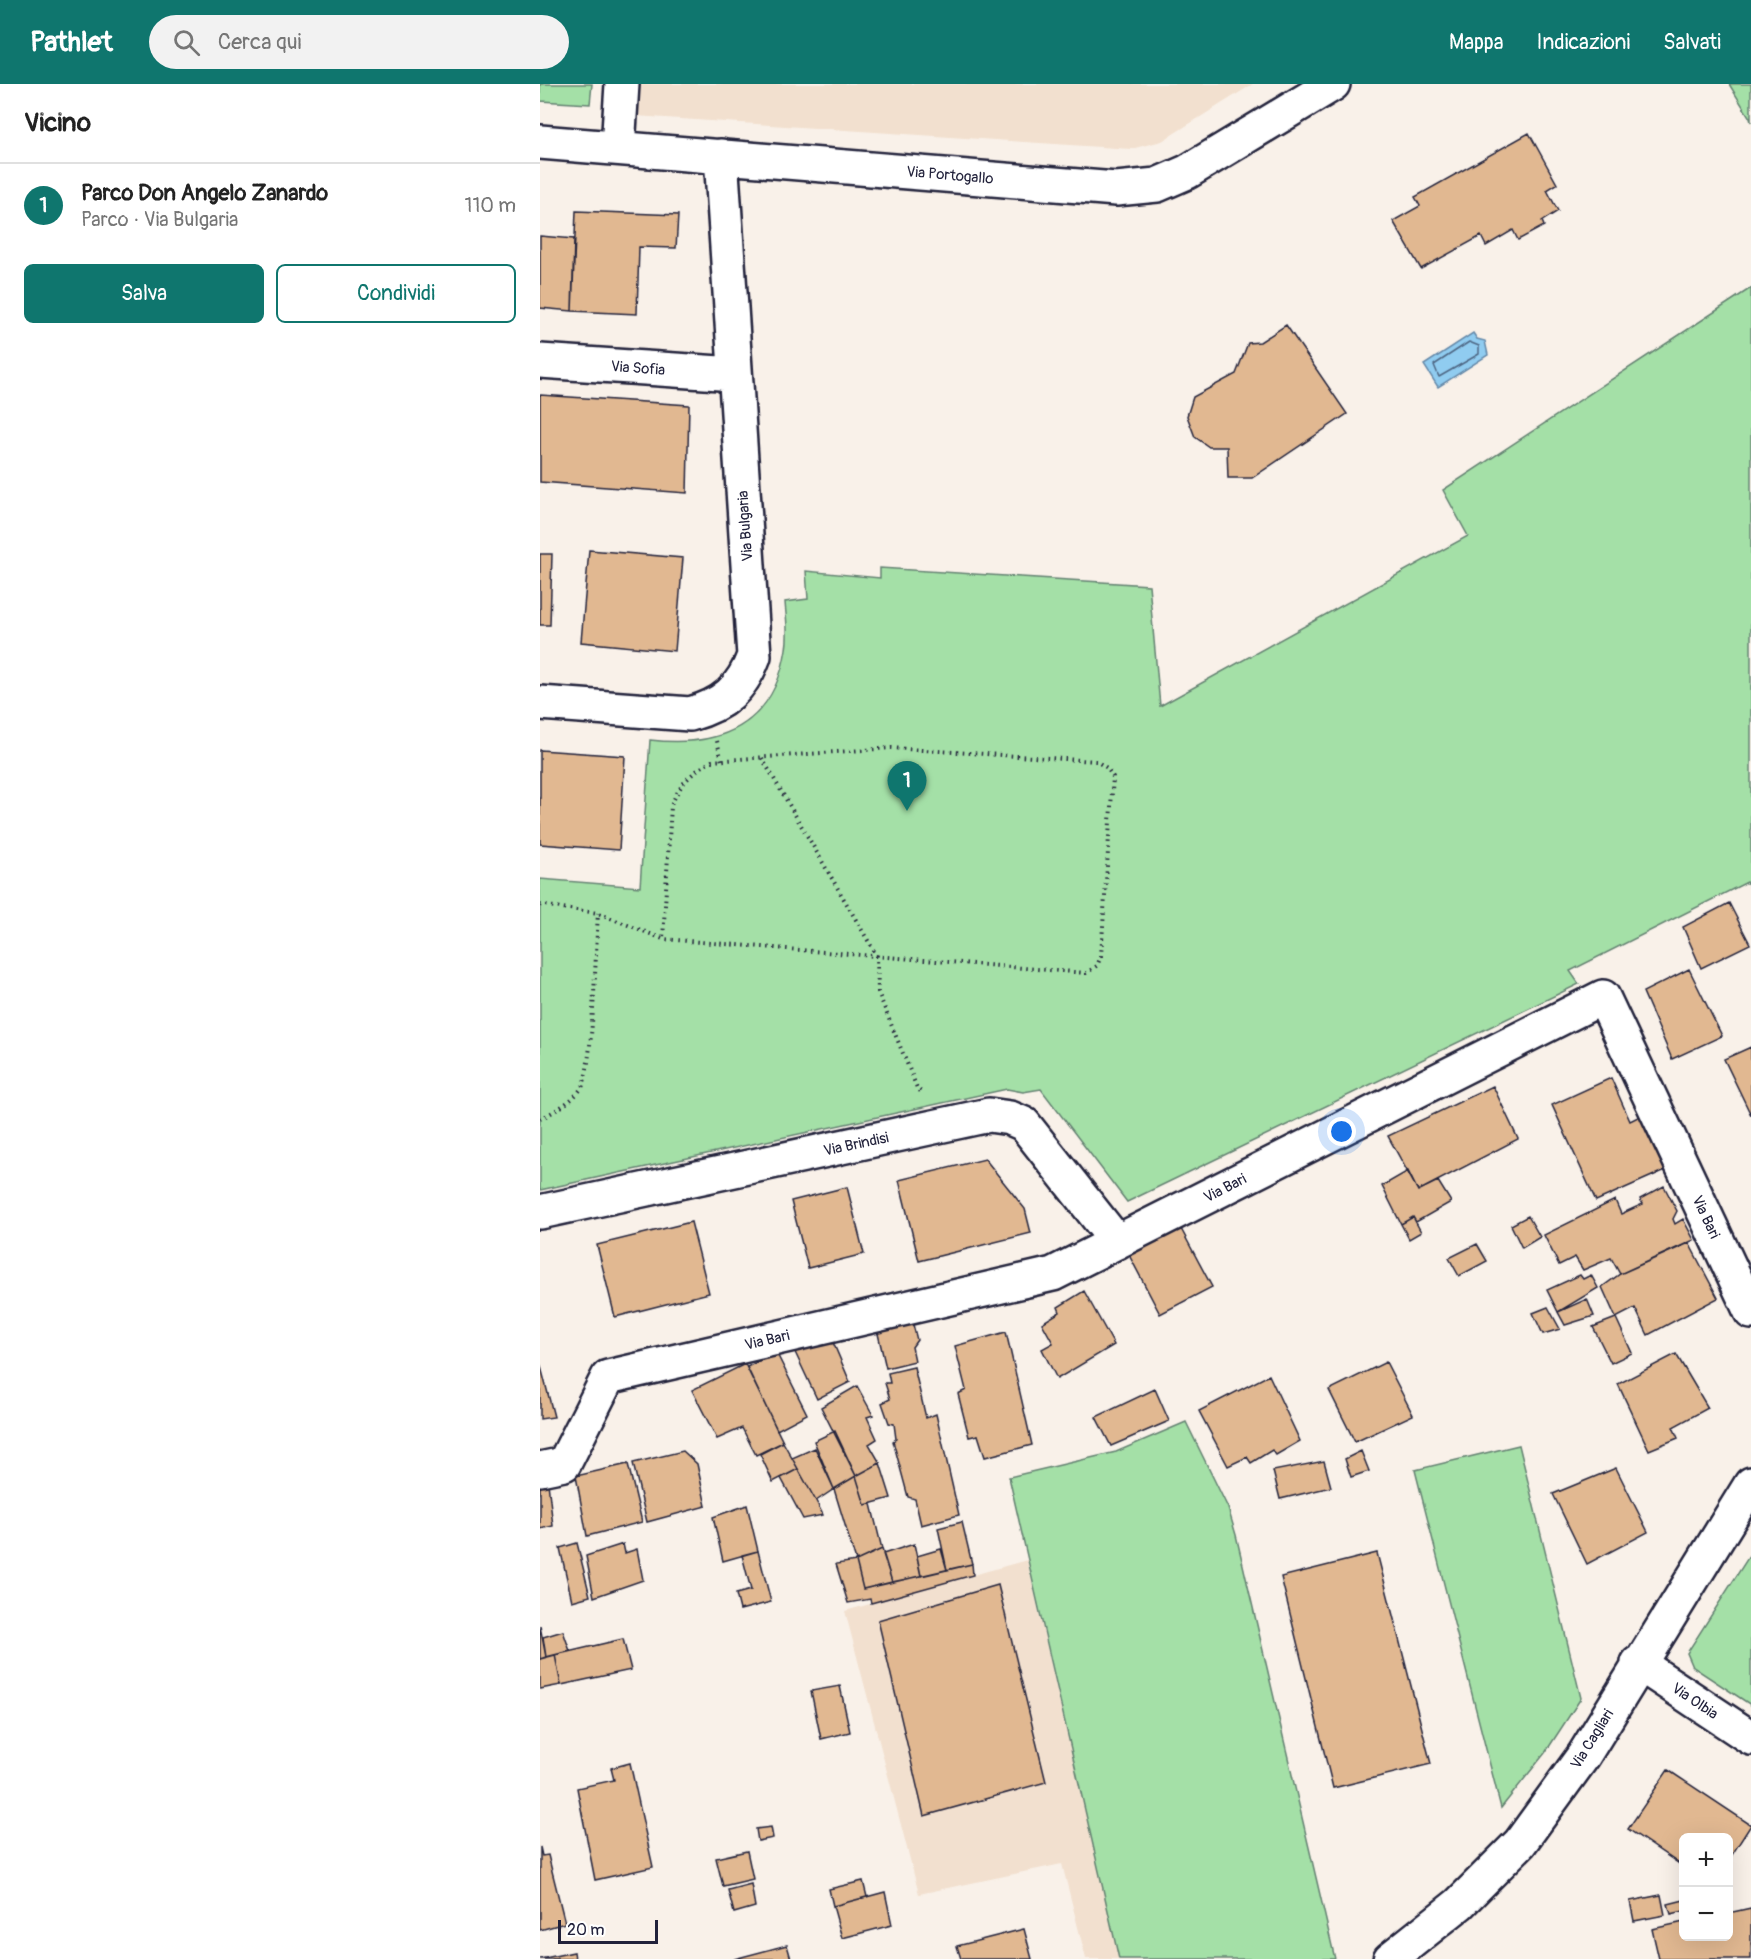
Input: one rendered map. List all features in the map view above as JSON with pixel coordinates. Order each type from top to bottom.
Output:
[{"type":"street","points":[[618,148],[622,84]]},
{"type":"street","name":"Via Portogallo","points":[[540,142],[1116,189],[1157,184],[1187,172],[1333,84]]},
{"type":"street","name":"Via Bulgaria","points":[[540,703],[690,714],[713,708],[733,691],[747,674],[754,656],[721,156]]},
{"type":"street","name":"Via Sofia","points":[[540,361],[735,374]]},
{"type":"street","name":"Via Bari","points":[[540,1469],[564,1464],[608,1377],[1053,1274],[1603,998],[1751,1312]]},
{"type":"street","name":"Via Brindisi","points":[[540,1212],[989,1114],[1010,1118],[1024,1124],[1118,1242]]},
{"type":"street","name":"Via Cagliari","points":[[1390,1959],[1459,1904],[1520,1843],[1584,1755],[1638,1663],[1751,1484]]},
{"type":"street","name":"Via Olbia","points":[[1638,1663],[1751,1738]]},
{"type":"path","points":[[715,733],[723,761]]},
{"type":"path","points":[[540,905],[598,913],[663,939],[1086,973],[1096,966],[1101,956],[1113,777],[1107,768],[1096,761],[902,749],[712,761],[693,772],[678,787],[670,806],[663,939]]},
{"type":"path","points":[[762,758],[877,956],[878,992],[917,1088],[931,1102]]},
{"type":"path","points":[[540,1119],[565,1105],[583,1087],[589,1063],[598,913]]},
{"type":"shaded area","points":[[607,84],[1253,84],[1162,141],[1131,149],[605,114]]},
{"type":"shaded area","points":[[1027,1560],[1119,1959],[1086,1959],[1062,1864],[919,1894],[845,1611]]},
{"type":"green space","points":[[540,84],[592,84],[590,104],[540,101]]},
{"type":"green space","points":[[1729,84],[1751,84],[1751,122],[1750,118]]},
{"type":"green space","points":[[1751,288],[1751,889],[1747,882],[1570,971],[1579,984],[1127,1202],[1041,1089],[1023,1092],[1007,1089],[540,1190],[540,879],[640,887],[650,740],[676,742],[721,735],[740,726],[756,713],[770,696],[780,675],[787,643],[785,602],[808,599],[806,571],[880,578],[880,568],[1149,585],[1160,706],[1468,536],[1443,490]]},
{"type":"green space","points":[[1186,1422],[1228,1508],[1236,1535],[1335,1959],[1119,1959],[1009,1477],[1116,1452]]},
{"type":"green space","points":[[1519,1445],[1581,1698],[1545,1753],[1501,1808],[1415,1470]]},
{"type":"green space","points":[[1751,1553],[1751,1705],[1693,1667],[1687,1653]]},
{"type":"water","points":[[1473,333],[1477,339],[1485,341],[1488,355],[1438,387],[1424,365]]},
{"type":"building","points":[[1529,133],[1557,184],[1547,190],[1558,211],[1542,221],[1544,226],[1518,240],[1513,230],[1486,246],[1481,236],[1421,269],[1393,221],[1420,206],[1415,197]]},
{"type":"building","points":[[576,211],[678,215],[676,248],[639,247],[637,314],[572,311]]},
{"type":"building","points":[[540,236],[574,239],[572,311],[540,308]]},
{"type":"building","points":[[1286,325],[1347,414],[1252,478],[1228,478],[1227,447],[1209,447],[1195,437],[1187,416],[1193,397],[1236,374],[1248,343],[1260,342]]},
{"type":"building","points":[[540,395],[689,405],[687,493],[540,482]]},
{"type":"building","points":[[589,550],[683,558],[675,651],[581,642]]},
{"type":"building","points":[[540,554],[552,554],[550,625],[540,625]]},
{"type":"building","points":[[540,750],[625,756],[619,850],[540,844]]},
{"type":"building","points":[[1729,903],[1750,944],[1701,968],[1683,927]]},
{"type":"building","points":[[1689,969],[1722,1036],[1672,1059],[1643,992]]},
{"type":"building","points":[[1751,1047],[1751,1115],[1724,1059]]},
{"type":"building","points":[[1611,1078],[1630,1121],[1646,1113],[1670,1168],[1596,1201],[1552,1105]]},
{"type":"building","points":[[1493,1086],[1518,1139],[1418,1191],[1388,1136]]},
{"type":"building","points":[[985,1159],[1025,1209],[1031,1233],[919,1261],[899,1180]]},
{"type":"building","points":[[1408,1171],[1418,1191],[1438,1181],[1451,1202],[1416,1222],[1413,1217],[1401,1224],[1382,1186]]},
{"type":"building","points":[[1664,1186],[1677,1211],[1673,1219],[1675,1224],[1683,1219],[1694,1240],[1620,1274],[1611,1258],[1583,1270],[1575,1257],[1559,1265],[1544,1235],[1615,1200],[1621,1214],[1643,1204],[1640,1199]]},
{"type":"building","points":[[847,1187],[864,1254],[808,1268],[791,1201]]},
{"type":"building","points":[[1528,1216],[1540,1237],[1522,1248],[1511,1225]]},
{"type":"building","points":[[1413,1217],[1421,1232],[1409,1239],[1401,1224]]},
{"type":"building","points":[[691,1222],[709,1293],[615,1317],[597,1245]]},
{"type":"building","points":[[1180,1227],[1212,1287],[1160,1314],[1129,1255]]},
{"type":"building","points":[[1689,1243],[1718,1298],[1648,1335],[1635,1308],[1616,1318],[1602,1287],[1620,1274]]},
{"type":"building","points":[[1477,1244],[1487,1261],[1459,1276],[1449,1258]]},
{"type":"building","points":[[1580,1275],[1583,1279],[1591,1275],[1598,1288],[1558,1312],[1547,1290]]},
{"type":"building","points":[[1084,1291],[1114,1345],[1057,1379],[1042,1349],[1053,1343],[1042,1323],[1060,1312],[1058,1307]]},
{"type":"building","points":[[1587,1299],[1594,1316],[1565,1325],[1558,1312]]},
{"type":"building","points":[[1548,1307],[1560,1329],[1543,1334],[1533,1313]]},
{"type":"building","points":[[911,1317],[917,1340],[912,1347],[915,1361],[886,1368],[876,1325]]},
{"type":"building","points":[[1616,1318],[1632,1353],[1611,1363],[1593,1327]]},
{"type":"building","points":[[1006,1332],[1032,1445],[985,1457],[978,1435],[969,1437],[958,1394],[966,1390],[955,1346]]},
{"type":"building","points":[[829,1333],[850,1382],[817,1399],[793,1348]]},
{"type":"building","points":[[776,1352],[807,1414],[777,1430],[747,1367]]},
{"type":"building","points":[[1676,1354],[1708,1408],[1673,1427],[1678,1438],[1649,1450],[1618,1384]]},
{"type":"building","points":[[1386,1362],[1413,1415],[1355,1442],[1329,1390]]},
{"type":"building","points":[[540,1363],[554,1417],[540,1419]]},
{"type":"building","points":[[745,1364],[783,1442],[756,1455],[742,1428],[717,1439],[692,1390]]},
{"type":"building","points":[[914,1367],[926,1418],[936,1414],[959,1515],[921,1525],[915,1499],[908,1497],[893,1441],[896,1439],[894,1424],[889,1423],[882,1403],[890,1399],[885,1383],[890,1383],[888,1373]]},
{"type":"building","points":[[1269,1375],[1300,1441],[1276,1455],[1272,1450],[1251,1463],[1247,1457],[1228,1466],[1199,1411]]},
{"type":"building","points":[[857,1386],[873,1415],[867,1417],[877,1439],[869,1444],[880,1463],[856,1476],[821,1407]]},
{"type":"building","points":[[1155,1389],[1169,1421],[1111,1446],[1096,1417]]},
{"type":"building","points":[[835,1431],[856,1476],[834,1489],[814,1441]]},
{"type":"building","points":[[783,1442],[798,1469],[773,1482],[760,1454]]},
{"type":"building","points":[[815,1448],[834,1489],[816,1501],[792,1458]]},
{"type":"building","points":[[683,1451],[697,1464],[706,1506],[647,1522],[633,1463]]},
{"type":"building","points":[[1361,1451],[1369,1471],[1351,1477],[1345,1459]]},
{"type":"building","points":[[1324,1461],[1331,1487],[1280,1499],[1273,1471]]},
{"type":"building","points":[[880,1463],[891,1498],[865,1505],[856,1476]]},
{"type":"building","points":[[628,1464],[642,1522],[587,1536],[576,1476]]},
{"type":"building","points":[[1616,1468],[1648,1532],[1587,1564],[1553,1494]]},
{"type":"building","points":[[798,1469],[823,1515],[803,1519],[781,1478]]},
{"type":"building","points":[[856,1476],[865,1505],[871,1504],[882,1549],[856,1561],[834,1489]]},
{"type":"building","points":[[548,1483],[553,1526],[540,1529],[540,1485]]},
{"type":"building","points":[[747,1505],[758,1551],[723,1561],[713,1517]]},
{"type":"building","points":[[962,1522],[972,1564],[947,1570],[938,1528]]},
{"type":"building","points":[[577,1543],[590,1596],[572,1601],[560,1548]]},
{"type":"building","points":[[623,1544],[625,1553],[637,1549],[643,1580],[594,1597],[586,1556]]},
{"type":"building","points":[[914,1544],[921,1576],[892,1582],[883,1554]]},
{"type":"building","points":[[882,1549],[892,1582],[863,1589],[856,1561]]},
{"type":"building","points":[[941,1549],[947,1570],[921,1576],[917,1556]]},
{"type":"building","points":[[758,1551],[771,1602],[740,1610],[736,1594],[751,1590],[742,1555]]},
{"type":"building","points":[[1377,1553],[1431,1764],[1333,1788],[1281,1577]]},
{"type":"building","points":[[856,1561],[863,1589],[972,1564],[973,1575],[871,1603],[870,1599],[848,1603],[836,1564]]},
{"type":"building","points":[[998,1585],[1046,1782],[924,1816],[878,1620]]},
{"type":"building","points":[[540,1626],[546,1657],[540,1659]]},
{"type":"building","points":[[563,1631],[570,1651],[546,1657],[543,1637]]},
{"type":"building","points":[[623,1639],[631,1670],[561,1685],[555,1655]]},
{"type":"building","points":[[555,1655],[561,1685],[540,1689],[540,1659]]},
{"type":"building","points":[[840,1686],[850,1732],[821,1739],[811,1691]]},
{"type":"building","points":[[630,1763],[653,1867],[595,1880],[577,1788],[614,1780],[611,1768]]},
{"type":"building","points":[[1668,1770],[1751,1825],[1733,1853],[1733,1833],[1679,1833],[1679,1864],[1628,1829]]},
{"type":"building","points":[[771,1827],[773,1838],[758,1841],[756,1829]]},
{"type":"building","points":[[540,1847],[542,1856],[548,1855],[565,1923],[540,1930]]},
{"type":"building","points":[[747,1851],[753,1879],[723,1886],[716,1858]]},
{"type":"building","points":[[863,1881],[867,1897],[833,1906],[829,1889]]},
{"type":"building","points":[[751,1884],[755,1907],[734,1913],[728,1890]]},
{"type":"building","points":[[885,1892],[892,1925],[842,1938],[833,1906]]},
{"type":"building","points":[[1661,1895],[1665,1915],[1634,1921],[1630,1901]]},
{"type":"building","points":[[1679,1901],[1679,1912],[1671,1914],[1668,1904]]},
{"type":"building","points":[[1751,1908],[1751,1959],[1659,1959],[1652,1929],[1679,1923],[1679,1941],[1733,1941],[1733,1912]]},
{"type":"building","points":[[1024,1929],[1032,1959],[961,1959],[957,1946]]},
{"type":"building","points":[[787,1945],[791,1959],[734,1959]]},
{"type":"building","points":[[574,1952],[575,1959],[540,1959]]},
{"type":"place","name":"Parco Don Angelo Zanardo","points":[[907,811]]}]
